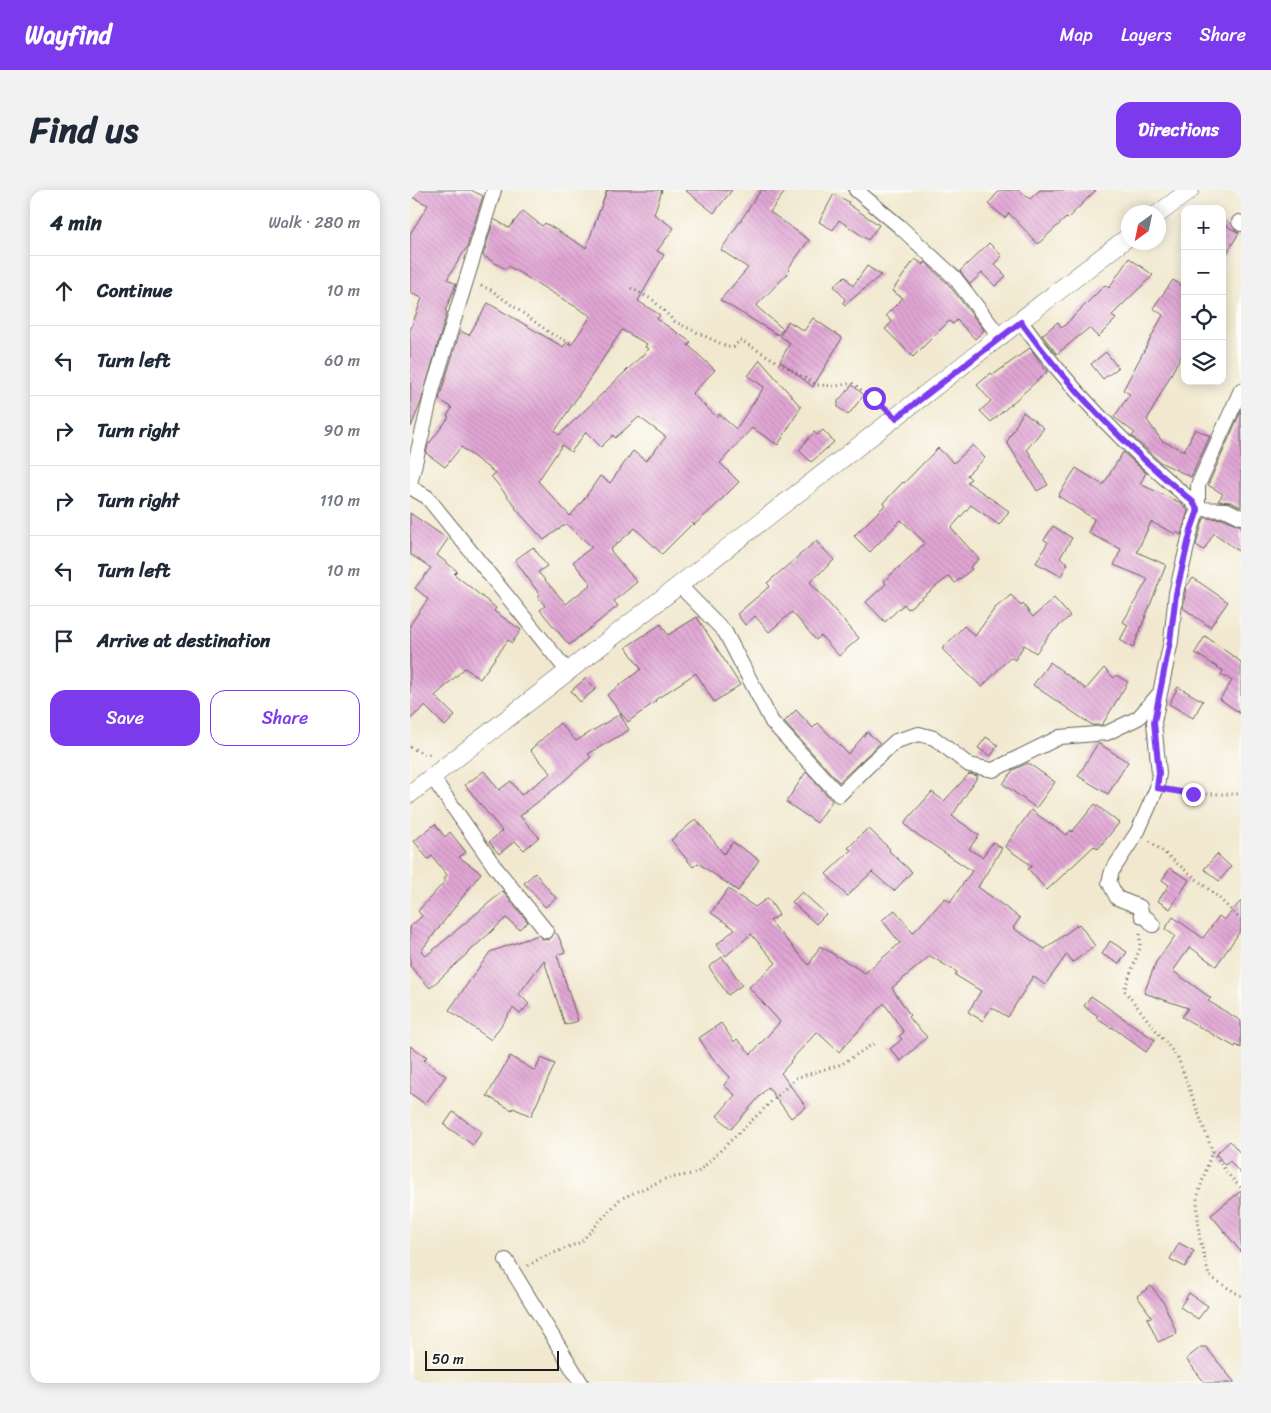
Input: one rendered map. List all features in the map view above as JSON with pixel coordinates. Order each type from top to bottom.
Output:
[{"type":"street","points":[[494,190],[433,388],[410,485],[427,497],[568,673]]},
{"type":"street","points":[[856,190],[899,226],[955,278],[1001,338]]},
{"type":"street","points":[[1166,208],[1190,190]]},
{"type":"street","points":[[410,794],[1001,338],[1121,243]]},
{"type":"street","points":[[1021,322],[1046,356],[1133,449],[1192,501],[1198,510]]},
{"type":"street","points":[[1152,925],[1148,919],[1142,916],[1140,906],[1117,898],[1109,882],[1112,870],[1138,831],[1157,788],[1159,773],[1154,722],[1170,641],[1176,594],[1191,530],[1198,510],[1198,485],[1241,390]]},
{"type":"street","points":[[1198,510],[1227,510],[1241,517]]},
{"type":"street","points":[[680,586],[724,632],[772,722],[839,795],[868,765],[896,741],[919,734],[934,738],[970,765],[993,770],[1060,737],[1107,733],[1138,718],[1159,693]]},
{"type":"street","points":[[432,777],[495,867],[546,931]]},
{"type":"street","points":[[506,1260],[581,1383]]},
{"type":"path","points":[[466,280],[491,290],[553,335],[571,343]]},
{"type":"path","points":[[631,288],[653,300],[675,322],[728,347],[734,347],[740,340],[816,385],[837,386],[852,383],[874,398],[896,418]]},
{"type":"path","points":[[1157,788],[1193,794],[1241,794]]},
{"type":"path","points":[[1138,831],[1218,897],[1241,920]]},
{"type":"path","points":[[1140,906],[1140,948],[1124,990],[1178,1058],[1212,1150],[1226,1173],[1241,1188]]},
{"type":"path","points":[[515,1275],[538,1259],[581,1242],[620,1199],[665,1179],[698,1173],[796,1078],[842,1064],[876,1042]]},
{"type":"path","points":[[1212,1150],[1198,1198],[1199,1235],[1209,1276],[1241,1296]]},
{"type":"building","points":[[410,190],[471,190],[483,196],[467,247],[447,279],[456,284],[445,311],[447,312],[421,402],[411,427],[410,331],[422,298],[410,293],[410,234],[428,205],[410,196]]},
{"type":"building","points":[[607,190],[662,190],[654,214],[674,228],[657,251],[664,255],[638,301],[660,315],[657,319],[691,342],[688,345],[715,370],[692,394],[717,417],[719,414],[736,429],[764,387],[748,376],[760,360],[801,407],[778,445],[752,428],[720,463],[739,482],[662,554],[635,528],[610,550],[637,582],[614,601],[618,606],[569,645],[540,610],[545,606],[538,597],[540,595],[515,560],[533,547],[547,566],[538,572],[566,604],[591,584],[573,562],[592,547],[566,524],[544,540],[515,508],[491,476],[495,473],[461,447],[445,467],[426,453],[428,445],[449,417],[447,416],[452,408],[439,399],[460,331],[469,335],[488,303],[563,347],[567,342],[571,345],[591,316],[508,266],[506,269],[483,256],[494,219],[509,228],[523,211],[542,226],[545,223],[586,248]],"holes":[[[622,330],[647,344],[645,347],[649,349],[559,435],[555,431]],[[639,417],[666,437],[646,461],[633,451],[610,483],[600,476],[570,516],[538,481],[562,445],[571,452],[586,432],[601,447],[613,435],[615,438]]]},
{"type":"building","points":[[685,190],[732,190],[714,213]]},
{"type":"building","points":[[761,190],[786,190],[770,212],[809,240],[788,269],[790,271],[756,306],[783,329],[778,335],[720,300],[748,268],[721,250]]},
{"type":"building","points":[[1000,190],[1019,190],[1030,199],[1040,190],[1096,190],[1038,244],[1009,213],[1005,218],[988,204]]},
{"type":"building","points":[[834,194],[849,202],[848,204],[879,225],[868,240],[839,220],[833,230],[819,222]]},
{"type":"building","points":[[1226,225],[1239,233],[1226,254]]},
{"type":"building","points":[[989,243],[1002,256],[994,264],[1006,276],[995,286],[982,273],[970,284],[960,271]]},
{"type":"building","points":[[1129,258],[1153,275],[1112,315],[1116,319],[1098,337],[1089,328],[1057,354],[1042,335],[1058,322],[1062,328],[1105,285],[1109,288]]},
{"type":"building","points":[[915,259],[924,265],[925,262],[948,284],[984,330],[975,339],[957,320],[953,324],[949,321],[913,357],[885,329],[892,322],[886,315],[903,298],[892,291]]},
{"type":"building","points":[[867,266],[881,275],[845,305],[843,303],[845,299],[834,286],[845,276],[853,286]]},
{"type":"building","points":[[1173,280],[1181,285],[1181,356],[1147,420],[1162,441],[1184,451],[1195,429],[1210,436],[1191,477],[1160,462],[1132,436],[1135,433],[1114,417],[1130,394],[1123,390],[1163,315],[1153,308]]},
{"type":"building","points":[[813,318],[842,338],[813,387],[780,361],[790,343],[780,336],[788,321],[804,331]]},
{"type":"building","points":[[1030,348],[1047,372],[991,422],[980,411],[991,401],[977,385],[991,373],[993,375]]},
{"type":"building","points":[[1106,352],[1118,368],[1103,379],[1091,364]]},
{"type":"building","points":[[852,385],[864,395],[848,415],[838,407],[838,401]]},
{"type":"building","points":[[1241,411],[1241,507],[1231,502],[1218,501],[1223,494],[1208,485]]},
{"type":"building","points":[[1023,412],[1044,428],[1027,449],[1048,485],[1037,491],[1007,442]]},
{"type":"building","points":[[823,430],[834,442],[811,462],[799,450],[814,432],[817,435]]},
{"type":"building","points":[[973,445],[985,458],[967,475],[971,479],[967,482],[1009,511],[999,525],[971,505],[951,528],[979,559],[970,567],[972,569],[955,583],[949,576],[908,609],[904,604],[885,622],[866,602],[886,584],[884,581],[925,543],[901,520],[870,552],[854,536],[885,505],[883,503],[903,482],[938,448],[954,463]]},
{"type":"building","points":[[1123,452],[1146,473],[1140,484],[1181,503],[1188,511],[1181,535],[1151,522],[1137,552],[1166,565],[1133,648],[1120,640],[1128,625],[1123,622],[1148,579],[1114,565],[1121,549],[1088,533],[1094,519],[1058,496],[1076,468],[1103,485]]},
{"type":"building","points":[[410,513],[448,539],[437,555],[457,571],[454,574],[496,608],[494,611],[521,630],[512,643],[508,640],[480,679],[465,668],[435,696],[455,716],[445,726],[425,706],[410,719],[410,625],[428,599],[415,588],[431,568],[410,554]]},
{"type":"building","points":[[1204,518],[1225,519],[1241,526],[1241,553],[1214,533],[1204,550],[1196,545]]},
{"type":"building","points":[[1053,526],[1072,538],[1060,558],[1068,563],[1061,576],[1036,563],[1048,542],[1044,540]]},
{"type":"building","points":[[816,541],[834,560],[810,582],[859,638],[839,656],[821,636],[816,640],[792,612],[769,632],[755,616],[745,625],[737,614],[770,586],[767,583]]},
{"type":"building","points":[[1193,578],[1228,602],[1210,627],[1183,608],[1186,587]]},
{"type":"building","points":[[1011,595],[1021,606],[1023,604],[1033,617],[1054,598],[1070,616],[1050,634],[1036,653],[1024,645],[1015,660],[1010,657],[982,687],[942,649],[964,626],[975,636],[995,608]]},
{"type":"building","points":[[697,617],[740,685],[714,702],[696,673],[655,700],[628,722],[607,695],[641,669],[626,647],[661,624],[668,635]]},
{"type":"building","points":[[1205,636],[1241,662],[1241,714],[1220,699],[1232,681],[1221,674],[1223,671],[1195,653]]},
{"type":"building","points":[[1050,662],[1086,689],[1104,668],[1114,678],[1116,675],[1128,682],[1102,725],[1092,725],[1033,685]]},
{"type":"building","points":[[586,678],[596,689],[580,702],[571,691]]},
{"type":"building","points":[[1178,687],[1203,701],[1193,718],[1169,704]]},
{"type":"building","points":[[796,710],[813,728],[818,723],[848,754],[867,732],[880,743],[839,782],[784,722]]},
{"type":"building","points":[[620,714],[629,730],[588,754],[591,757],[520,816],[539,837],[524,850],[515,841],[499,854],[489,842],[502,831],[465,785],[484,771],[499,790],[511,781],[521,795],[551,773],[530,750],[560,723],[576,741]]},
{"type":"building","points":[[986,737],[998,745],[991,756],[978,748]]},
{"type":"building","points":[[1098,743],[1128,762],[1108,794],[1078,776]]},
{"type":"building","points":[[1028,763],[1055,782],[1036,808],[1003,784],[1013,770]]},
{"type":"building","points":[[806,772],[832,801],[817,823],[786,802]]},
{"type":"building","points":[[969,774],[978,776],[952,816],[979,835],[969,849],[982,857],[993,842],[1002,848],[978,887],[1020,918],[1013,928],[1045,949],[1079,924],[1095,946],[1073,962],[1067,954],[1045,985],[1033,976],[1008,1017],[991,1007],[983,1021],[968,1012],[981,991],[955,975],[957,972],[930,956],[892,988],[910,1015],[908,1017],[927,1037],[901,1061],[890,1049],[902,1039],[899,1036],[904,1032],[884,1003],[839,1052],[817,1032],[781,1073],[806,1107],[791,1118],[768,1087],[731,1129],[717,1116],[735,1095],[724,1085],[730,1077],[710,1055],[699,1038],[721,1023],[734,1042],[737,1039],[751,1054],[780,1022],[749,987],[776,963],[751,934],[726,956],[716,945],[735,929],[711,913],[728,889],[755,907],[768,898],[779,915],[770,921],[809,965],[820,946],[865,973],[900,943],[882,920],[895,910],[913,933],[945,898],[950,902],[972,871],[912,831],[904,823],[932,792],[944,801]]},
{"type":"building","points":[[1095,804],[1119,823],[1098,849],[1094,846],[1047,890],[1028,869],[1032,866],[1005,847],[1031,810],[1066,835],[1071,830],[1072,832]]},
{"type":"building","points":[[696,819],[724,854],[733,842],[759,860],[738,891],[698,863],[693,867],[671,840]]},
{"type":"building","points":[[435,824],[445,837],[450,832],[466,852],[459,857],[481,873],[421,951],[426,956],[503,891],[528,922],[519,929],[506,918],[430,988],[410,966],[410,927],[422,916],[418,911],[446,880],[444,879],[447,875],[432,856],[428,859],[414,841]]},
{"type":"building","points":[[868,828],[912,872],[894,891],[872,872],[847,896],[826,874],[851,850],[848,848]]},
{"type":"building","points":[[1217,854],[1231,867],[1219,881],[1204,869]]},
{"type":"building","points":[[1170,868],[1189,880],[1170,909],[1158,901],[1169,885],[1162,880]]},
{"type":"building","points":[[535,873],[556,898],[545,907],[524,883]]},
{"type":"building","points":[[802,892],[826,914],[816,924],[792,902]]},
{"type":"building","points":[[1241,901],[1241,930],[1216,966],[1190,947],[1173,971],[1211,998],[1208,1001],[1241,1021],[1241,1048],[1236,1045],[1235,1047],[1182,1017],[1188,1008],[1144,993],[1156,962],[1175,936],[1165,929],[1173,917],[1203,938],[1219,916],[1224,920]]},
{"type":"building","points":[[554,932],[558,935],[565,952],[557,955],[578,1021],[565,1025],[544,960],[519,994],[529,1004],[520,1014],[513,1008],[491,1040],[449,1010],[490,952],[538,935],[542,939],[548,940]]},
{"type":"building","points":[[1110,941],[1127,952],[1119,964],[1102,954]]},
{"type":"building","points":[[722,957],[742,985],[728,995],[709,967]]},
{"type":"building","points":[[1091,996],[1155,1040],[1146,1052],[1112,1027],[1096,1018],[1098,1016],[1084,1006]]},
{"type":"building","points":[[410,1046],[427,1057],[424,1060],[446,1076],[425,1104],[410,1093]]},
{"type":"building","points":[[510,1056],[535,1071],[541,1058],[555,1064],[531,1116],[513,1108],[512,1110],[487,1096]]},
{"type":"building","points":[[453,1112],[482,1132],[473,1145],[444,1125]]},
{"type":"building","points":[[1230,1141],[1241,1154],[1241,1174],[1230,1161],[1225,1165],[1216,1154]]},
{"type":"building","points":[[1241,1191],[1241,1252],[1211,1215]]},
{"type":"building","points":[[1179,1243],[1194,1251],[1185,1267],[1170,1259]]},
{"type":"building","points":[[1151,1286],[1164,1303],[1177,1334],[1158,1342],[1147,1318],[1152,1317],[1137,1296]]},
{"type":"building","points":[[1189,1293],[1208,1306],[1198,1319],[1180,1307]]},
{"type":"building","points":[[1201,1347],[1206,1347],[1235,1383],[1205,1383],[1186,1359]]},
{"type":"route","points":[[874,398],[896,418],[1021,322],[1046,356],[1133,449],[1192,501],[1198,510],[1191,530],[1176,594],[1170,641],[1154,722],[1159,773],[1157,788],[1193,794]]}]
